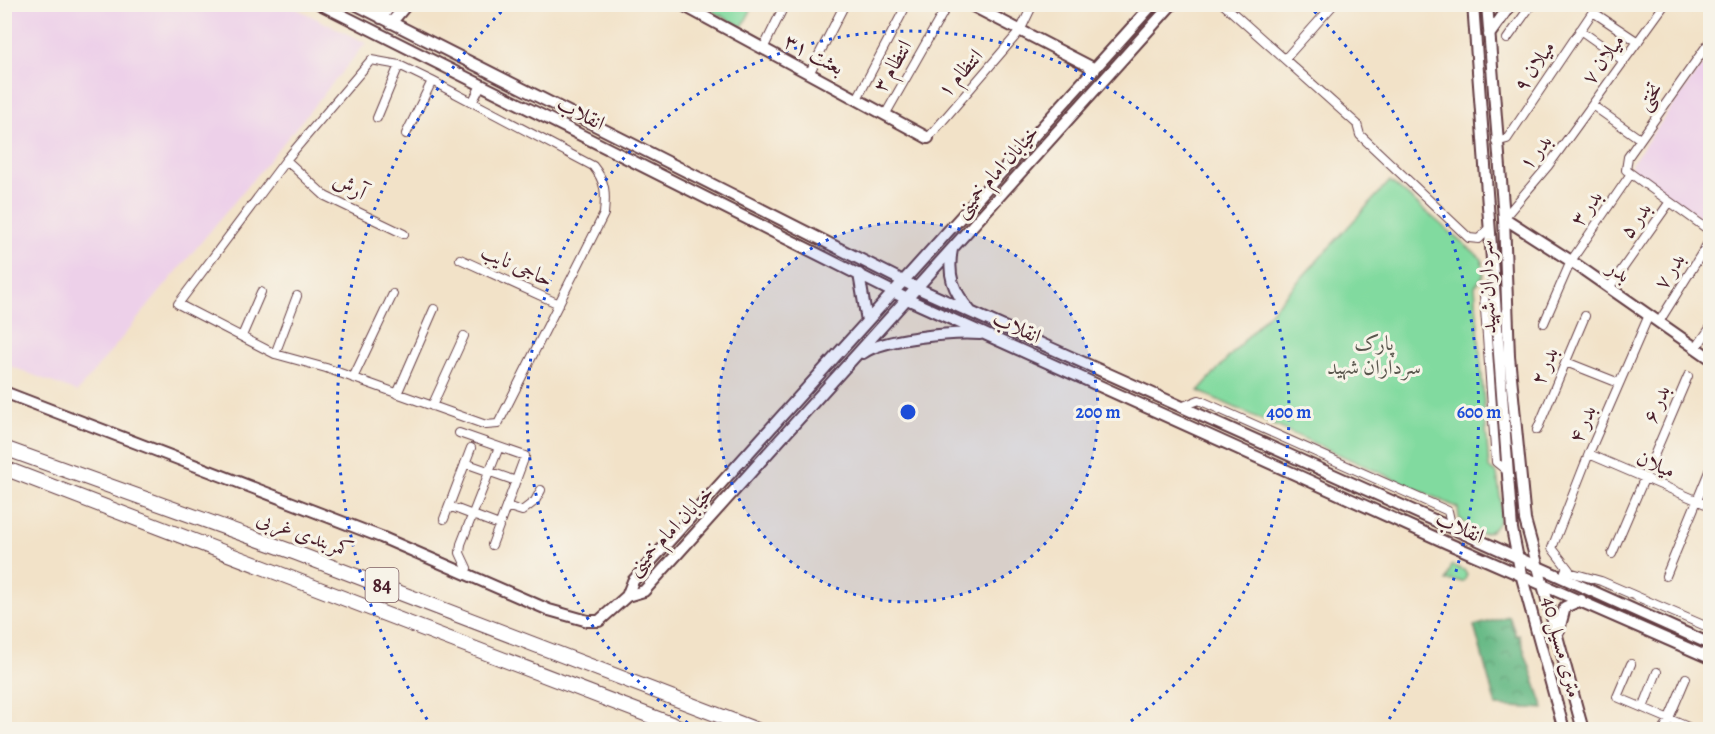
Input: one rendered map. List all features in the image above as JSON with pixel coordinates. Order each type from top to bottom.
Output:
[{"type":"highway","name":"کمربندی غربی","points":[[4,448],[307,557],[757,729]]},
{"type":"highway","name":"84","points":[[4,468],[687,729]]},
{"type":"main road","name":"انقلاب","points":[[320,4],[907,299],[1710,658]]},
{"type":"main road","name":"انقلاب","points":[[355,4],[917,288],[1710,645]]},
{"type":"main road","points":[[386,21],[392,4]]},
{"type":"main road","points":[[386,21],[407,4]]},
{"type":"main road","name":"بعثت ۳۱","points":[[681,4],[702,9],[763,49],[928,138]]},
{"type":"main road","points":[[969,4],[1095,69]]},
{"type":"main road","name":"خیابان امام خمینی","points":[[627,596],[633,581],[1153,4]]},
{"type":"main road","name":"خیابان امام خمینی","points":[[627,596],[644,591],[1172,4]]},
{"type":"main road","name":"سرداران شهید","points":[[1473,4],[1507,471],[1512,529],[1519,559]]},
{"type":"main road","name":"سرداران شهید","points":[[1487,4],[1493,113],[1503,218],[1509,356],[1525,520],[1541,583]]},
{"type":"main road","points":[[1489,35],[1511,4]]},
{"type":"main road","points":[[1480,115],[1493,113]]},
{"type":"main road","points":[[603,146],[610,132]]},
{"type":"main road","name":"بدر","points":[[1503,218],[1571,261],[1710,358]]},
{"type":"main road","points":[[952,249],[949,267],[950,281],[956,294],[972,313]]},
{"type":"main road","points":[[872,280],[879,267]]},
{"type":"main road","points":[[859,274],[867,321]]},
{"type":"main road","points":[[853,359],[880,345],[951,334],[987,335]]},
{"type":"main road","points":[[4,385],[383,532],[574,617]]},
{"type":"main road","points":[[4,392],[381,537],[549,610],[599,621],[627,596]]},
{"type":"main road","name":"40 متری مسیل","points":[[1519,559],[1521,574],[1564,729]]},
{"type":"main road","name":"40 متری مسیل","points":[[1541,583],[1558,633],[1583,729]]},
{"type":"main road","points":[[1558,633],[1565,607],[1581,600]]},
{"type":"main road","points":[[1559,714],[1577,709]]},
{"type":"street","points":[[763,49],[786,4]]},
{"type":"street","points":[[809,74],[845,4]]},
{"type":"street","points":[[857,99],[907,4]]},
{"type":"street","name":"انتظام ۳","points":[[885,114],[948,4]]},
{"type":"street","name":"انتظام ۱","points":[[928,138],[1020,31],[1033,4]]},
{"type":"street","points":[[1222,4],[1357,124],[1360,135],[1469,238],[1479,239],[1490,228]]},
{"type":"street","points":[[1285,60],[1334,4]]},
{"type":"street","points":[[1507,39],[1532,4]]},
{"type":"street","name":"میلان ۷","points":[[1592,105],[1665,4]]},
{"type":"street","points":[[1596,8],[1638,42]]},
{"type":"street","name":"میلان ۹","points":[[1496,142],[1507,139],[1596,8]]},
{"type":"street","points":[[1580,30],[1624,61]]},
{"type":"street","name":"تختی","points":[[1630,175],[1626,170],[1628,157],[1710,41]]},
{"type":"street","points":[[371,60],[378,60],[399,65],[593,166],[603,178],[606,192],[604,214],[498,424],[486,425],[354,378],[275,354],[178,304],[286,160],[365,64],[371,60]]},
{"type":"street","points":[[377,118],[399,65]]},
{"type":"street","points":[[406,134],[432,81]]},
{"type":"street","points":[[472,101],[481,85]]},
{"type":"street","points":[[1592,105],[1640,140]]},
{"type":"street","name":"بدر ۱","points":[[1503,218],[1548,166],[1592,105]]},
{"type":"street","name":"آرش","points":[[286,160],[325,196],[404,234]]},
{"type":"street","points":[[1630,175],[1710,231]]},
{"type":"street","name":"بدر ۳","points":[[1544,323],[1571,261],[1630,175]]},
{"type":"street","name":"بدر ۵","points":[[1609,288],[1669,203]]},
{"type":"street","name":"بدر ۷","points":[[1659,322],[1710,240]]},
{"type":"street","name":"حاجی نایب","points":[[460,259],[558,304]]},
{"type":"street","points":[[242,336],[261,292]]},
{"type":"street","points":[[354,378],[393,294]]},
{"type":"street","points":[[275,354],[297,296]]},
{"type":"street","points":[[397,394],[434,309]]},
{"type":"street","name":"بدر ۴","points":[[1569,570],[1552,548],[1588,454],[1648,315]]},
{"type":"street","name":"بدر ۲","points":[[1537,430],[1585,316]]},
{"type":"street","points":[[1696,348],[1710,328]]},
{"type":"street","points":[[432,406],[464,336]]},
{"type":"street","points":[[1566,362],[1619,383]]},
{"type":"street","name":"بدر ۶","points":[[1612,554],[1688,376]]},
{"type":"street","points":[[459,433],[525,456],[492,545]]},
{"type":"street","points":[[467,568],[459,553],[499,447]]},
{"type":"street","points":[[444,519],[471,448]]},
{"type":"street","name":"میلان","points":[[1588,454],[1710,506]]},
{"type":"street","points":[[465,464],[516,482]]},
{"type":"street","points":[[1666,576],[1710,469]]},
{"type":"street","points":[[506,506],[522,511],[535,501],[541,490]]},
{"type":"street","points":[[449,506],[499,525]]},
{"type":"street","points":[[1551,573],[1569,570],[1710,628]]},
{"type":"street","points":[[1631,664],[1617,698],[1688,727]]},
{"type":"street","points":[[1643,708],[1657,672]]},
{"type":"street","points":[[1664,729],[1686,678]]},
{"type":"shaded area","points":[[5,4],[289,5],[366,43],[77,392],[5,364]]},
{"type":"shaded area","points":[[1710,54],[1710,214],[1703,219],[1632,169],[1631,164]]},
{"type":"green space","points":[[715,4],[754,5],[742,27],[712,11]]},
{"type":"green space","name":"پارک سرداران شهید","points":[[1390,181],[1482,259],[1483,276],[1475,286],[1489,468],[1497,474],[1501,502],[1499,520],[1496,527],[1489,532],[1479,534],[1459,518],[1458,508],[1454,506],[1198,391]]},
{"type":"green space","points":[[1452,565],[1464,570],[1467,575],[1464,581],[1446,581]]},
{"type":"green space","points":[[1509,616],[1516,636],[1519,635],[1544,709],[1496,706],[1474,626]]}]
